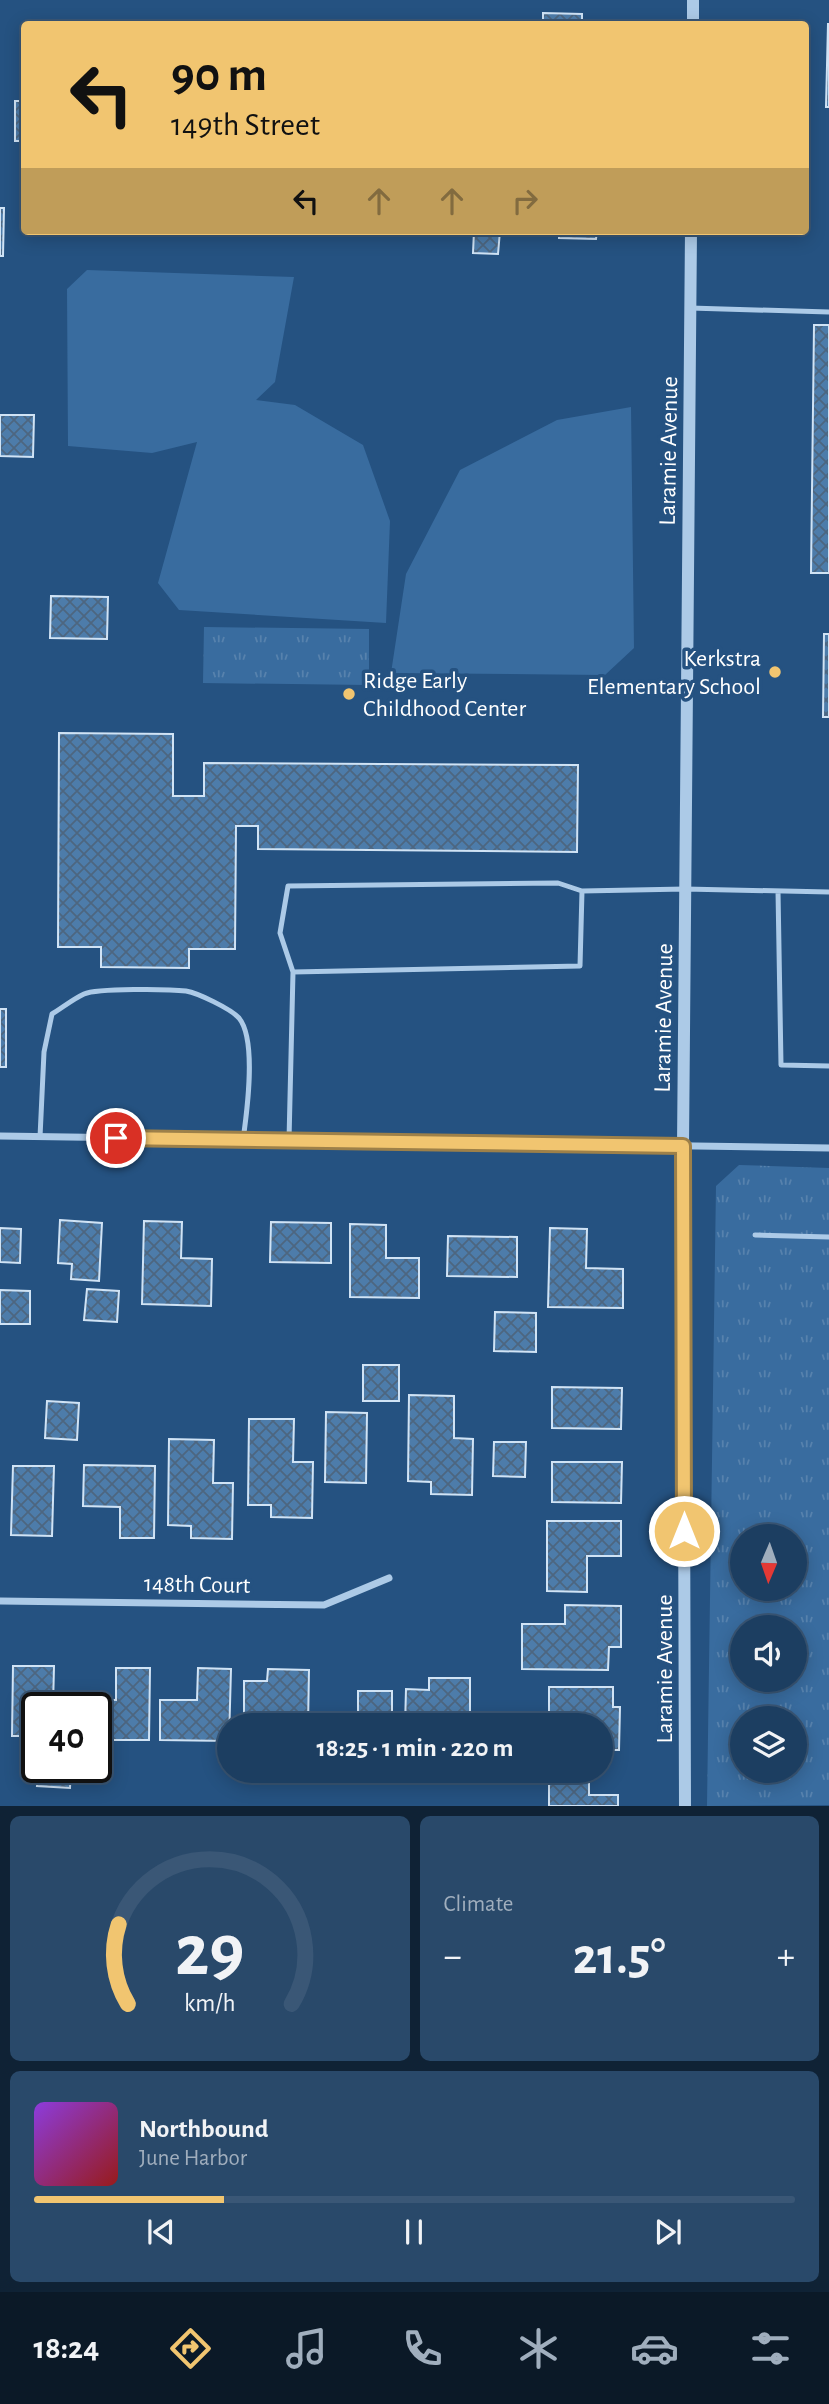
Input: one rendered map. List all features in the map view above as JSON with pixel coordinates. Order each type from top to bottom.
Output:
[{"type":"street","points":[[693,0],[693,21]]},
{"type":"street","name":"Laramie Avenue","points":[[685,1805],[683,1146],[691,235]]},
{"type":"street","points":[[0,1136],[829,1148]]},
{"type":"street","name":"148th Court","points":[[0,1601],[324,1605],[389,1578]]},
{"type":"lane","points":[[690,308],[829,312]]},
{"type":"lane","points":[[289,1140],[293,972],[280,933],[288,886],[558,883],[582,891],[829,892]]},
{"type":"lane","points":[[293,972],[580,966],[582,891]]},
{"type":"lane","points":[[778,891],[781,1065],[829,1066]]},
{"type":"lane","points":[[40,1137],[44,1052],[52,1014],[86,993],[141,989],[188,991],[218,1004],[239,1018],[248,1044],[250,1089],[243,1140]]},
{"type":"lane","points":[[755,1235],[829,1237]]},
{"type":"green space","points":[[87,270],[294,277],[275,382],[256,400],[295,405],[363,445],[390,521],[386,623],[179,610],[158,583],[197,442],[152,453],[68,446],[67,289]]},
{"type":"green space","points":[[631,407],[634,648],[605,675],[391,673],[406,574],[460,470],[557,420]]},
{"type":"green space","points":[[204,627],[369,629],[369,685],[203,683]]},
{"type":"green space","points":[[739,1165],[829,1168],[829,1805],[707,1806],[716,1186]]},
{"type":"building","points":[[543,13],[582,14],[582,21],[543,21]]},
{"type":"building","points":[[828,24],[829,107],[826,107]]},
{"type":"building","points":[[15,101],[21,101],[21,141],[15,141]]},
{"type":"building","points":[[0,208],[4,208],[3,256],[0,256]]},
{"type":"building","points":[[474,235],[500,235],[498,254],[473,253]]},
{"type":"building","points":[[559,235],[596,235],[596,239],[559,238]]},
{"type":"building","points":[[814,325],[829,325],[829,573],[811,573]]},
{"type":"building","points":[[0,415],[34,415],[33,457],[0,456]]},
{"type":"building","points":[[51,596],[108,597],[107,639],[50,638]]},
{"type":"building","points":[[824,634],[829,634],[829,717],[823,717]]},
{"type":"building","points":[[59,733],[173,734],[173,796],[204,796],[204,763],[578,765],[577,852],[258,849],[258,826],[236,826],[235,949],[189,949],[189,968],[101,967],[101,947],[58,947]]},
{"type":"building","points":[[0,1009],[6,1009],[6,1067],[0,1067]]},
{"type":"building","points":[[60,1220],[102,1223],[99,1281],[71,1279],[72,1264],[58,1263]]},
{"type":"building","points":[[144,1221],[182,1222],[181,1258],[212,1259],[211,1306],[142,1304]]},
{"type":"building","points":[[271,1222],[331,1223],[331,1263],[270,1262]]},
{"type":"building","points":[[350,1224],[386,1225],[386,1258],[419,1258],[419,1298],[350,1297]]},
{"type":"building","points":[[0,1228],[21,1229],[20,1263],[0,1262]]},
{"type":"building","points":[[550,1228],[587,1229],[586,1268],[623,1269],[623,1308],[548,1307]]},
{"type":"building","points":[[448,1236],[517,1237],[517,1277],[447,1276]]},
{"type":"building","points":[[87,1289],[119,1291],[117,1322],[84,1320]]},
{"type":"building","points":[[0,1290],[30,1291],[30,1324],[0,1324]]},
{"type":"building","points":[[495,1312],[536,1313],[536,1352],[494,1351]]},
{"type":"building","points":[[363,1365],[399,1365],[399,1401],[363,1401]]},
{"type":"building","points":[[552,1387],[622,1388],[621,1429],[552,1428]]},
{"type":"building","points":[[409,1395],[454,1396],[454,1438],[473,1439],[472,1495],[431,1494],[431,1482],[408,1481]]},
{"type":"building","points":[[47,1401],[79,1403],[77,1440],[45,1438]]},
{"type":"building","points":[[326,1412],[367,1413],[366,1483],[325,1482]]},
{"type":"building","points":[[249,1419],[294,1419],[293,1462],[313,1462],[312,1518],[271,1517],[271,1505],[248,1505]]},
{"type":"building","points":[[169,1439],[214,1440],[213,1483],[233,1483],[232,1539],[191,1538],[191,1526],[168,1525]]},
{"type":"building","points":[[494,1442],[526,1442],[525,1477],[493,1476]]},
{"type":"building","points":[[552,1462],[622,1462],[621,1503],[552,1502]]},
{"type":"building","points":[[84,1465],[155,1466],[154,1538],[120,1538],[120,1507],[83,1506]]},
{"type":"building","points":[[13,1466],[54,1466],[52,1536],[11,1535]]},
{"type":"building","points":[[547,1521],[621,1521],[621,1556],[587,1556],[587,1592],[547,1591]]},
{"type":"building","points":[[565,1605],[621,1606],[621,1647],[609,1647],[608,1670],[522,1669],[522,1624],[565,1624]]},
{"type":"building","points":[[13,1666],[54,1666],[53,1692],[21,1692],[21,1736],[12,1736]]},
{"type":"building","points":[[116,1668],[150,1668],[149,1740],[112,1740],[112,1700],[116,1700]]},
{"type":"building","points":[[198,1668],[231,1669],[230,1713],[217,1713],[217,1741],[160,1740],[160,1700],[197,1700]]},
{"type":"building","points":[[268,1669],[309,1670],[308,1713],[244,1713],[244,1681],[267,1681]]},
{"type":"building","points":[[429,1678],[470,1678],[470,1713],[405,1713],[406,1689],[429,1690]]},
{"type":"building","points":[[549,1687],[613,1687],[613,1707],[620,1707],[619,1750],[613,1750],[613,1713],[549,1713]]},
{"type":"building","points":[[358,1691],[392,1691],[392,1713],[358,1713]]},
{"type":"building","points":[[37,1783],[70,1783],[70,1788],[37,1786]]},
{"type":"building","points":[[549,1783],[589,1783],[589,1795],[618,1795],[618,1806],[549,1806]]},
{"type":"place","name":"Kerkstra Elementary School","points":[[775,672]]},
{"type":"place","name":"Ridge Early Childhood Center","points":[[349,694]]},
{"type":"route","points":[[116,1138],[683,1146],[684,1531]]}]
